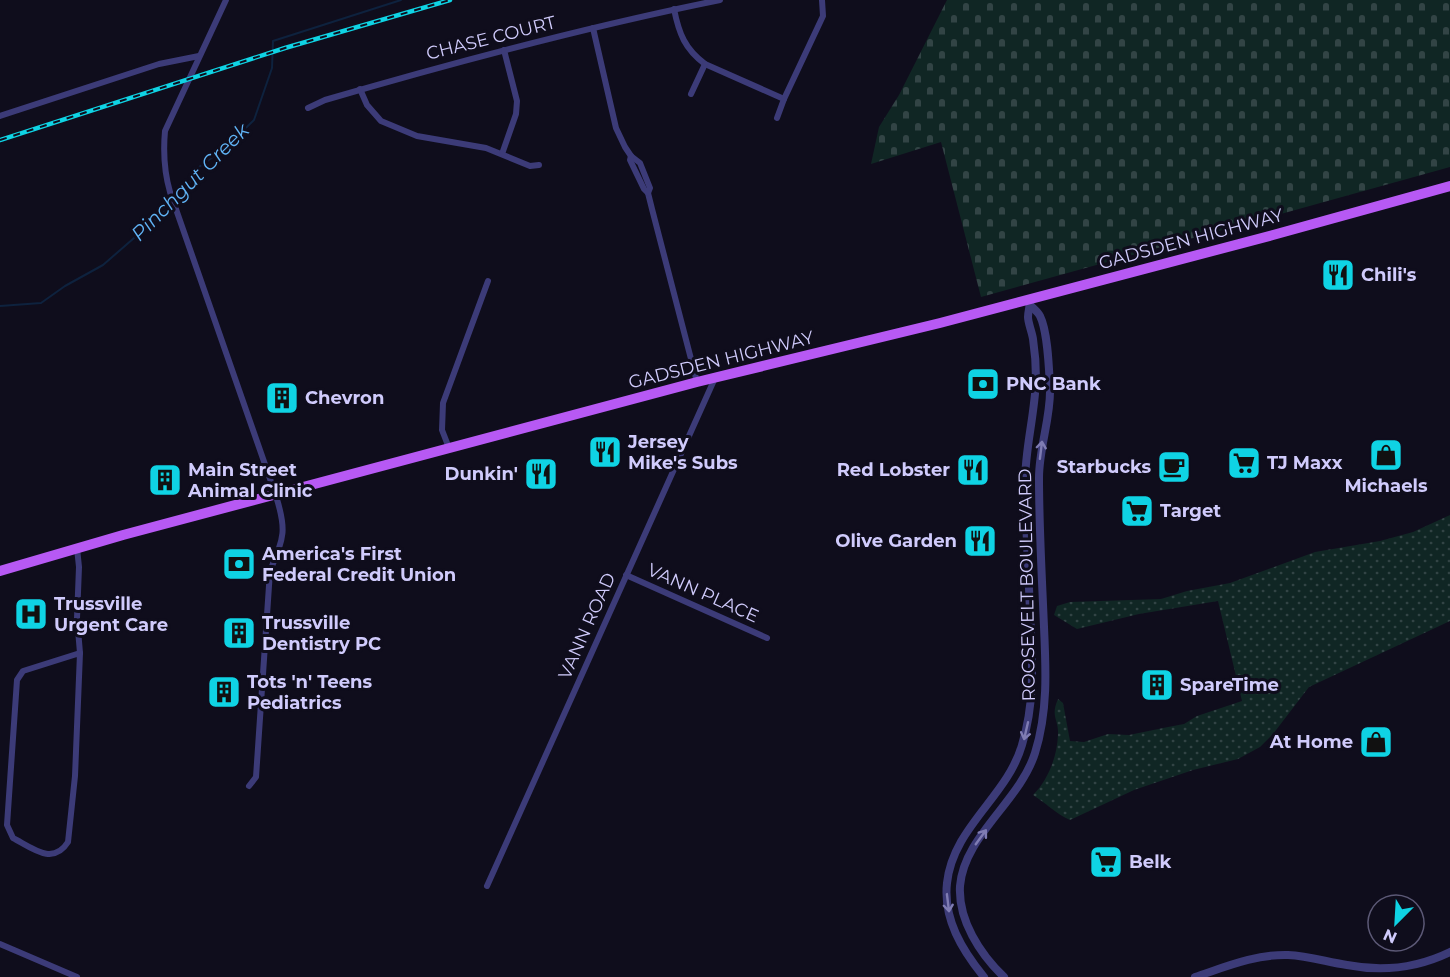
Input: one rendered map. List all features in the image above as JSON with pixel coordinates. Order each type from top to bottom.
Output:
[{"type":"main road","name":"GADSDEN HIGHWAY","points":[[0,571],[77,548],[715,377],[1030,303],[1450,186]]},
{"type":"street","points":[[226,0],[165,131],[163,150],[165,173],[170,192],[276,496],[284,530],[282,542],[270,571],[256,777],[249,786]]},
{"type":"street","name":"CHASE COURT","points":[[308,108],[325,100],[444,65],[593,27],[720,0]]},
{"type":"street","points":[[777,118],[823,16],[822,0]]},
{"type":"street","points":[[674,9],[682,40],[689,50],[705,64],[784,99]]},
{"type":"street","points":[[593,27],[616,128],[631,156],[630,160],[644,189],[648,193],[697,382]]},
{"type":"street","points":[[502,154],[516,114],[517,101],[504,50]]},
{"type":"street","points":[[0,116],[159,64],[199,56]]},
{"type":"street","points":[[691,94],[705,64]]},
{"type":"street","points":[[360,89],[367,105],[381,121],[429,140],[486,148],[530,166],[539,165]]},
{"type":"street","points":[[449,448],[442,430],[443,403],[488,281]]},
{"type":"street","name":"ROOSEVELT BOULEVARD","points":[[984,977],[965,951],[952,926],[948,908],[947,884],[950,866],[959,844],[1012,771],[1025,737],[1031,704],[1033,655],[1025,483],[1036,382],[1035,353],[1028,317],[1030,303]]},
{"type":"street","name":"ROOSEVELT BOULEVARD","points":[[1004,977],[988,960],[968,927],[961,903],[960,884],[971,850],[1028,772],[1037,747],[1044,713],[1046,664],[1039,479],[1050,390],[1040,315],[1030,303]]},
{"type":"street","name":"VANN ROAD","points":[[487,886],[715,377]]},
{"type":"street","points":[[77,548],[79,567],[77,618],[80,653],[75,776],[68,842],[63,850],[54,855],[39,852],[12,838],[8,825],[17,680],[23,671],[80,653]]},
{"type":"street","name":"VANN PLACE","points":[[626,575],[767,638]]},
{"type":"street","points":[[0,944],[77,977]]},
{"type":"street","points":[[1195,977],[1238,963],[1275,955],[1302,956],[1347,965],[1388,969],[1419,964],[1450,952]]},
{"type":"green space","points":[[947,0],[1450,0],[1450,167],[981,297],[941,142],[871,164],[879,127],[899,95]]},
{"type":"green space","points":[[1450,515],[1450,621],[1309,687],[1273,734],[1260,747],[1238,759],[1193,770],[1134,790],[1070,820],[1033,795],[1051,768],[1056,752],[1058,730],[1055,710],[1058,699],[1063,703],[1070,741],[1084,742],[1108,734],[1129,735],[1184,724],[1197,716],[1242,701],[1218,601],[1139,614],[1077,629],[1054,615],[1057,606],[1070,602],[1161,599],[1187,591],[1230,583],[1315,552],[1380,541],[1413,532]]},
{"type":"waterway","name":"Pinchgut Creek","points":[[176,201],[199,167],[224,149],[254,120],[272,68],[273,41],[401,0]]},
{"type":"waterway","name":"Pinchgut Creek","points":[[0,306],[41,303],[65,286],[103,265],[172,205]]},
{"type":"railway","points":[[0,140],[285,48],[450,0]]},
{"type":"place","name":"Chili's","points":[[1338,275]]},
{"type":"place","name":"PNC Bank","points":[[983,384]]},
{"type":"place","name":"Chevron","points":[[282,398]]},
{"type":"place","name":"Jersey Mike's Subs","points":[[605,452]]},
{"type":"place","name":"Michaels","points":[[1386,455]]},
{"type":"place","name":"TJ Maxx","points":[[1244,463]]},
{"type":"place","name":"Starbucks","points":[[1174,467]]},
{"type":"place","name":"Red Lobster","points":[[973,470]]},
{"type":"place","name":"Dunkin'","points":[[541,474]]},
{"type":"place","name":"Main Street Animal Clinic","points":[[165,480]]},
{"type":"place","name":"Target","points":[[1137,511]]},
{"type":"place","name":"Olive Garden","points":[[980,541]]},
{"type":"place","name":"America's First Federal Credit Union","points":[[239,564]]},
{"type":"place","name":"Trussville Urgent Care","points":[[31,614]]},
{"type":"place","name":"Trussville Dentistry PC","points":[[239,633]]},
{"type":"place","name":"SpareTime","points":[[1157,685]]},
{"type":"place","name":"Tots 'n' Teens Pediatrics","points":[[224,692]]},
{"type":"place","name":"At Home","points":[[1376,742]]},
{"type":"place","name":"Belk","points":[[1106,862]]}]
